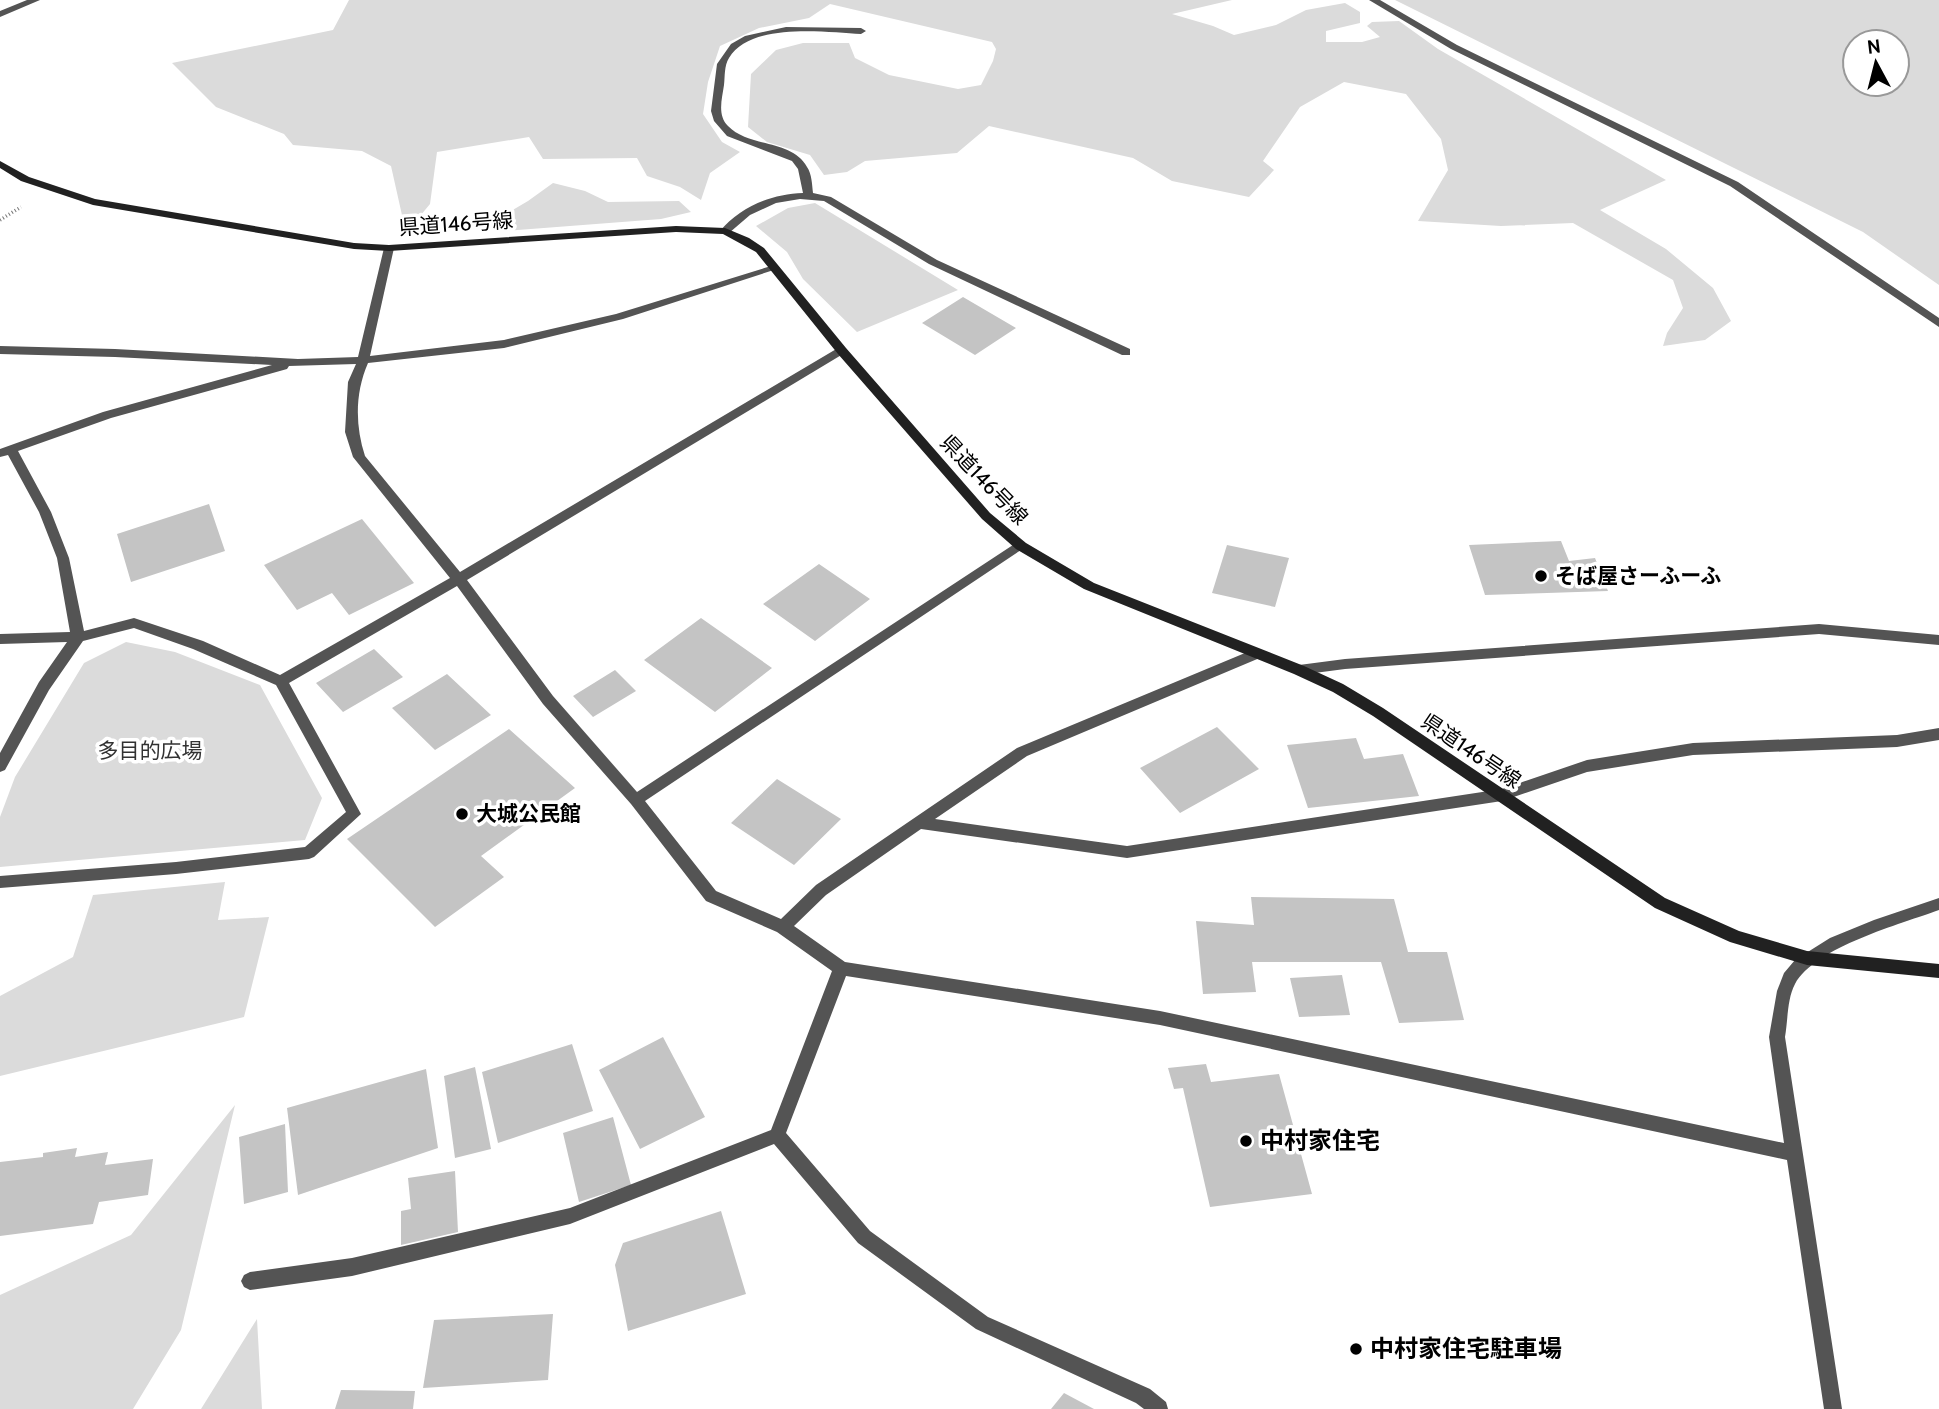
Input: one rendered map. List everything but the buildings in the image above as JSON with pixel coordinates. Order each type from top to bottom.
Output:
[{"type":"main road","name":"県道146号線","points":[[0,164],[25,179],[93,202],[312,240],[388,248],[676,229],[726,231],[760,250],[842,351],[986,516],[1021,546],[1089,586],[1338,688],[1378,712],[1660,903],[1736,937],[1807,958],[1939,971]]},
{"type":"street","points":[[0,14],[35,0]]},
{"type":"street","points":[[1374,0],[1454,47],[1734,184],[1939,323]]},
{"type":"street","points":[[808,193],[802,166],[787,153],[750,145],[721,125],[715,111],[723,59],[736,44],[758,35],[782,30],[861,31]]},
{"type":"street","points":[[726,231],[737,218],[751,210],[808,193],[827,199],[933,262],[1126,352]]},
{"type":"street","points":[[388,248],[363,360],[354,382],[351,432],[359,457],[458,578],[548,700],[636,800],[711,896],[783,927],[841,968],[1160,1018],[1796,1154]]},
{"type":"street","points":[[0,350],[298,363],[363,360],[504,344],[619,317],[775,268]]},
{"type":"street","points":[[281,681],[842,351]]},
{"type":"street","points":[[0,766],[44,686],[78,636],[63,558],[45,512],[6,451],[107,415],[298,363]]},
{"type":"street","points":[[636,800],[1021,546]]},
{"type":"street","points":[[0,639],[78,636],[134,623],[198,645],[281,681],[354,814],[309,853],[176,868],[0,882]]},
{"type":"street","points":[[1299,670],[1345,664],[1819,629],[1939,640]]},
{"type":"street","points":[[783,927],[821,890],[1022,752],[1257,653]]},
{"type":"street","points":[[919,823],[1127,852],[1502,795],[1587,766],[1693,749],[1897,741],[1939,734]]},
{"type":"street","points":[[1833,1409],[1777,1037],[1789,979],[1807,958],[1863,931],[1939,904]]},
{"type":"street","points":[[250,1281],[352,1267],[570,1216],[777,1135],[841,968]]},
{"type":"street","points":[[777,1135],[864,1237],[982,1323],[1143,1396],[1159,1409]]},
{"type":"green space","points":[[349,0],[1232,0],[1172,14],[1234,35],[1276,25],[1306,10],[1345,3],[1360,12],[1360,23],[1326,31],[1326,42],[1362,42],[1380,37],[1367,26],[1372,22],[1399,21],[1438,49],[1666,180],[1600,210],[1666,249],[1713,288],[1731,321],[1705,340],[1663,346],[1667,333],[1683,308],[1673,280],[1573,223],[1501,226],[1418,221],[1448,170],[1441,139],[1406,94],[1344,82],[1300,107],[1263,161],[1274,170],[1249,197],[1172,181],[1133,158],[989,126],[957,153],[865,161],[847,172],[824,175],[810,155],[767,142],[748,127],[751,74],[776,50],[803,43],[849,43],[855,58],[889,75],[958,89],[981,85],[996,49],[992,42],[830,4],[809,18],[759,28],[720,46],[708,82],[703,114],[722,142],[740,152],[710,173],[701,200],[680,187],[647,176],[637,158],[543,159],[529,137],[437,152],[430,204],[406,233],[391,166],[362,151],[293,145],[284,134],[216,107],[172,63],[333,30]]},
{"type":"green space","points":[[1395,0],[1939,0],[1939,285],[1863,232]]},
{"type":"green space","points":[[553,183],[585,191],[608,202],[679,201],[691,212],[661,219],[506,231],[485,226]]},
{"type":"green space","points":[[815,203],[958,290],[857,332],[803,279],[787,252],[756,226],[788,208]]},
{"type":"green space","name":"多目的広場","points":[[126,642],[175,652],[260,685],[322,798],[305,840],[0,867],[0,817],[15,777],[84,663]]},
{"type":"green space","points":[[225,882],[218,920],[269,917],[244,1017],[0,1076],[0,996],[73,957],[93,895]]},
{"type":"green space","points":[[235,1105],[181,1330],[133,1409],[0,1409],[0,1295],[131,1235]]},
{"type":"green space","points":[[257,1319],[262,1409],[201,1409]]},
{"type":"place","name":"そば屋さーふーふ","points":[[1541,576]]},
{"type":"place","name":"大城公民館","points":[[462,814]]},
{"type":"place","name":"中村家住宅","points":[[1246,1141]]},
{"type":"place","name":"中村家住宅駐車場","points":[[1356,1349]]}]
